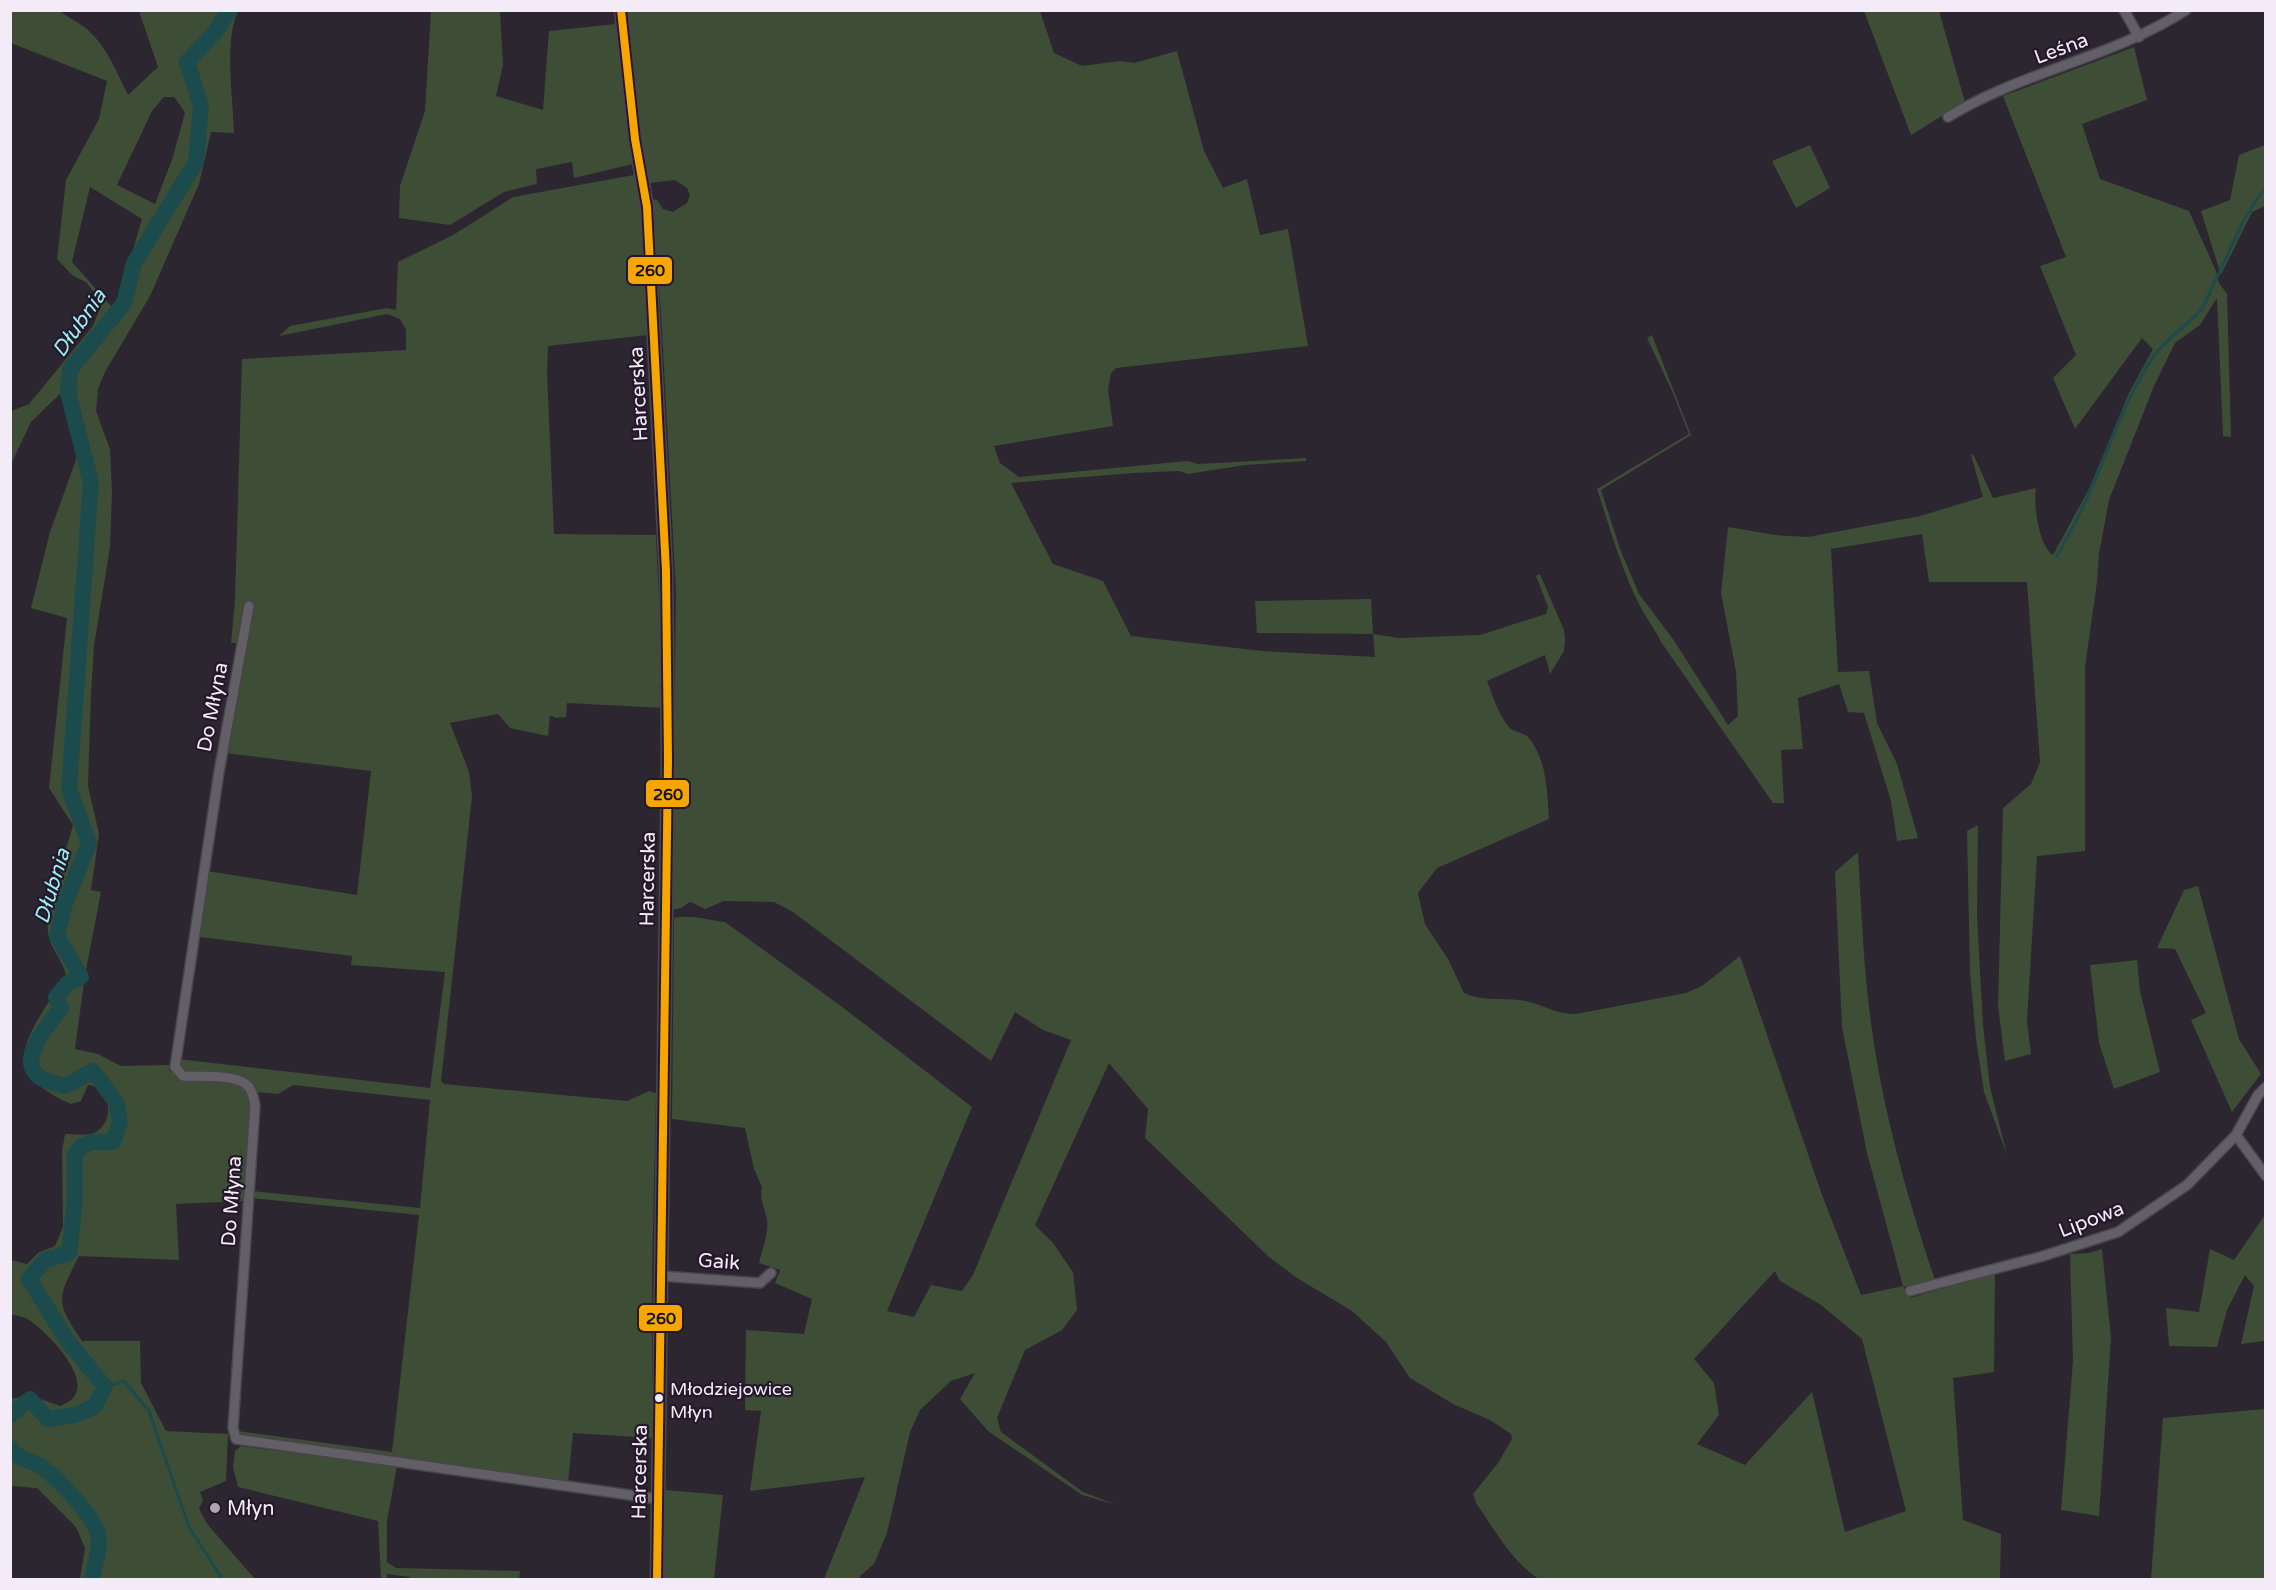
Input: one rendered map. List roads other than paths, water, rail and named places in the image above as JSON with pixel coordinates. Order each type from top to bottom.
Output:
[{"type":"street","name":"Harcerska","points":[[621,10],[628,81],[647,207],[666,571],[668,760],[657,1580]]},
{"type":"street","points":[[2124,10],[2139,37]]},
{"type":"street","name":"Leśna","points":[[1948,117],[1995,91],[2139,37],[2186,10]]},
{"type":"street","name":"Do Młyna","points":[[249,606],[219,772],[175,1067],[183,1076],[235,1078],[247,1085],[252,1092],[255,1106],[233,1428],[236,1439],[658,1499]]},
{"type":"street","name":"Lipowa","points":[[1910,1291],[2040,1257],[2118,1232],[2187,1185],[2236,1135],[2258,1095],[2265,1087]]},
{"type":"street","points":[[2236,1135],[2265,1176]]},
{"type":"street","name":"Gaik","points":[[661,1276],[679,1275],[760,1283],[771,1273]]},
{"type":"waterway","name":"Dłubnia","points":[[10,1415],[30,1399],[48,1419],[75,1415],[94,1407],[105,1387],[67,1340],[29,1279],[45,1260],[69,1253],[75,1201],[75,1154],[81,1147],[92,1142],[113,1142],[120,1122],[116,1102],[93,1071],[65,1086],[39,1077],[31,1061],[37,1042],[61,1008],[56,997],[67,984],[81,977],[57,936],[65,903],[89,843],[69,789],[91,482],[68,393],[70,370],[124,303],[134,263],[196,162],[201,106],[187,62],[216,31],[229,10]]},
{"type":"waterway","points":[[2057,556],[2087,498],[2144,371],[2164,344],[2202,309],[2244,220],[2266,188]]},
{"type":"waterway","points":[[105,1387],[124,1381],[149,1411],[189,1527],[223,1580]]},
{"type":"waterway","name":"Dłubnia","points":[[10,1448],[16,1455],[38,1464],[49,1473],[67,1489],[92,1520],[99,1538],[92,1580]]},
{"type":"place","name":"Młodziejowice Młyn","points":[[659,1398]]},
{"type":"place","name":"Młyn","points":[[215,1508]]}]
